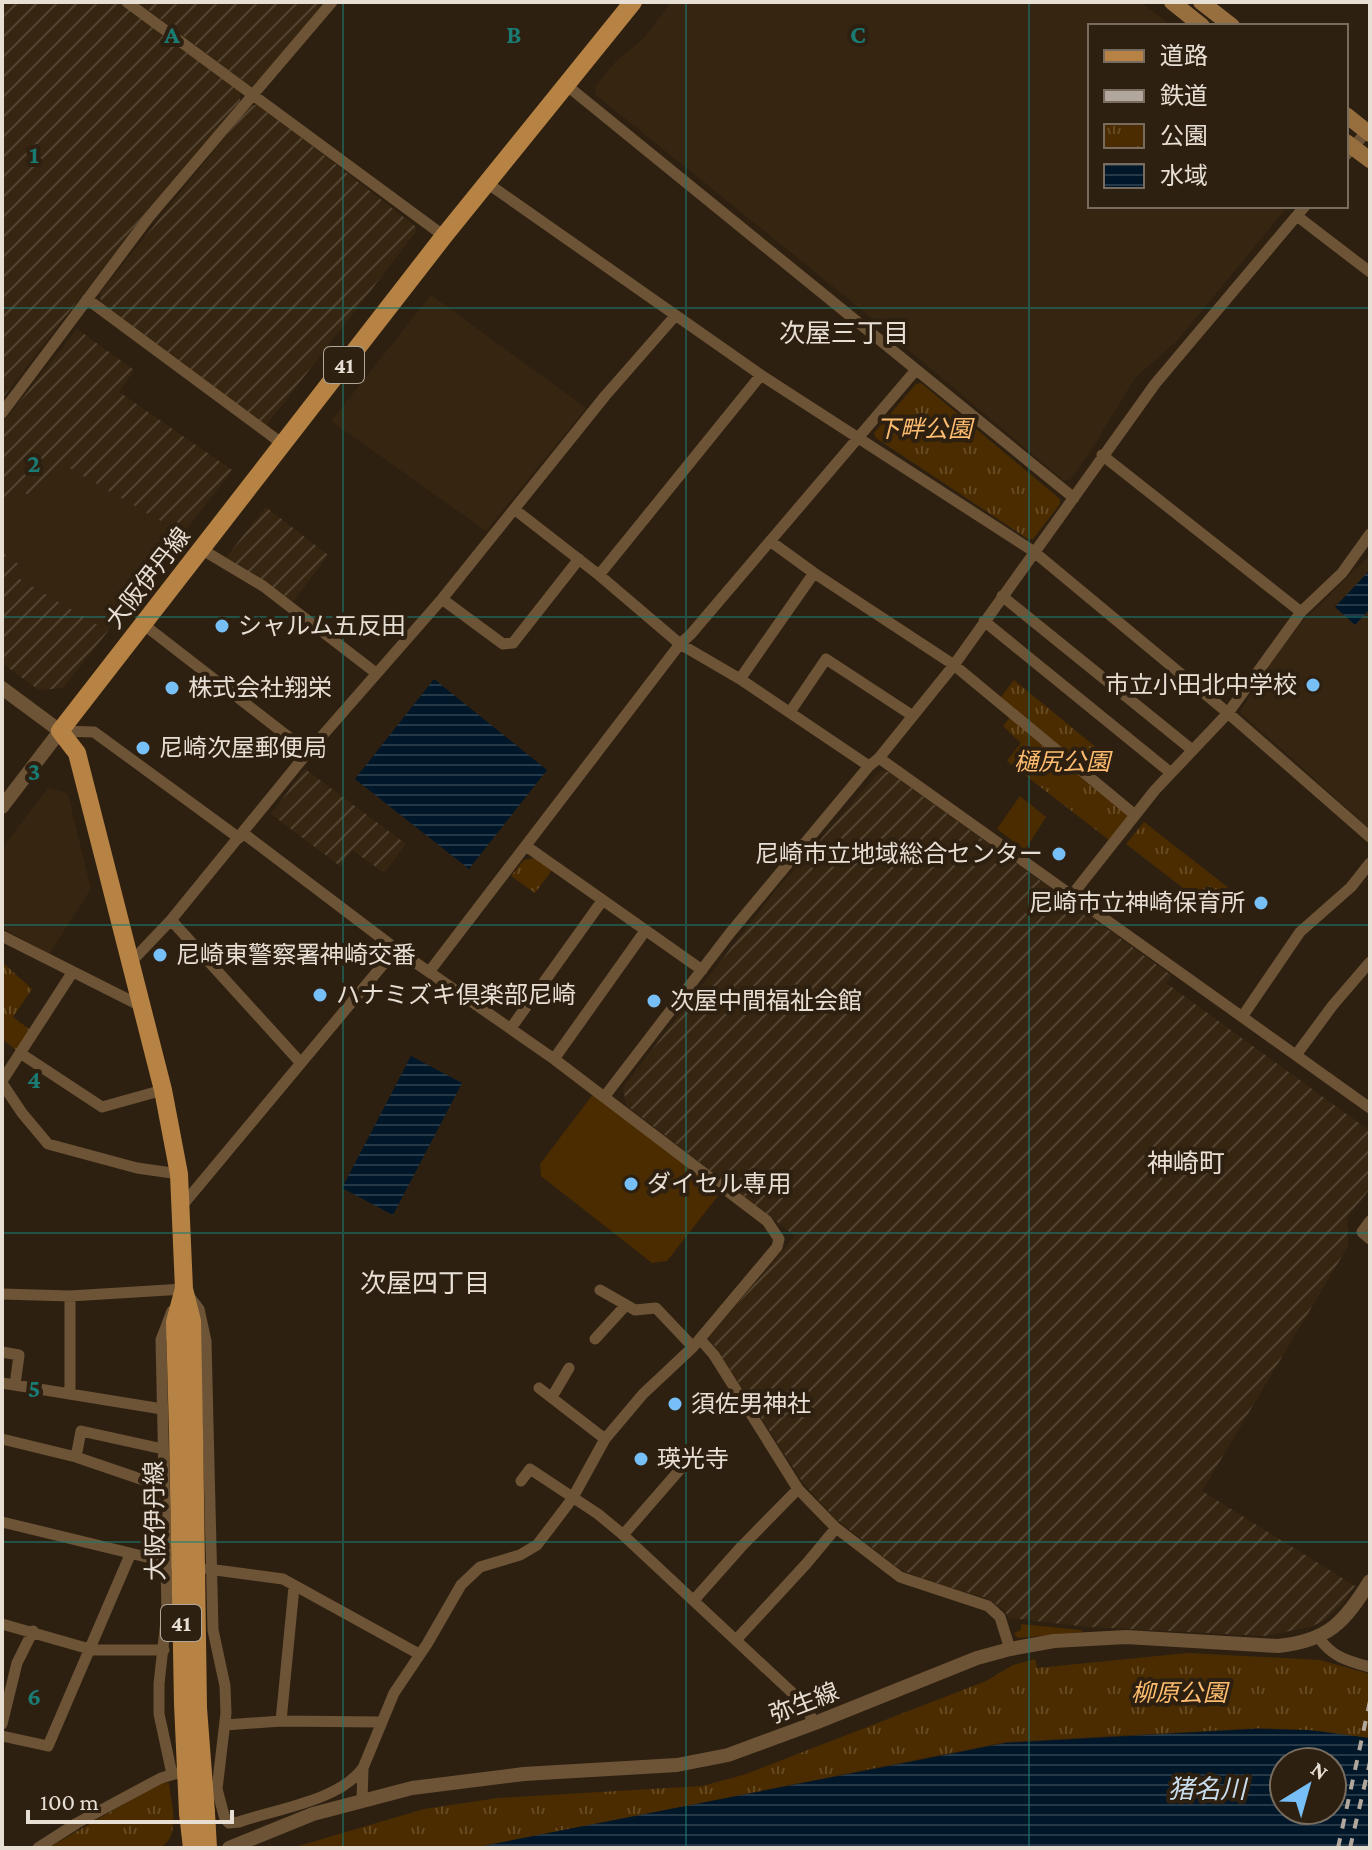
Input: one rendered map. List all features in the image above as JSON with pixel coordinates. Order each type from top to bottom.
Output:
[{"type":"main road","name":"大阪伊丹線","points":[[192,1848],[197,1813],[198,1708],[186,1432],[192,1321],[184,1289],[179,1174],[163,1090],[77,753],[60,731],[444,236],[633,2]]},
{"type":"main road","points":[[1172,2],[1200,24]]},
{"type":"main road","points":[[1201,2],[1229,24]]},
{"type":"main road","points":[[1348,116],[1369,131]]},
{"type":"main road","points":[[1348,148],[1370,160]]},
{"type":"main road","name":"大阪伊丹線","points":[[197,1813],[208,1848]]},
{"type":"street","points":[[127,2],[444,236]]},
{"type":"street","points":[[2,413],[149,217],[332,2]]},
{"type":"street","points":[[565,84],[1074,498]]},
{"type":"street","points":[[1348,148],[1369,131]]},
{"type":"street","points":[[487,183],[761,375],[1033,551],[1228,713],[1370,837]]},
{"type":"street","points":[[605,1096],[730,933],[954,665],[1155,384],[1301,211],[1370,272]]},
{"type":"street","points":[[87,299],[284,445]]},
{"type":"street","points":[[131,962],[171,920],[308,752],[442,599],[605,396],[675,316]]},
{"type":"street","points":[[429,972],[680,644],[915,371]]},
{"type":"street","points":[[599,575],[761,375]]},
{"type":"street","points":[[1102,455],[1301,612]]},
{"type":"street","points":[[514,509],[599,575],[680,644],[740,679],[869,766]]},
{"type":"street","points":[[1072,895],[1191,749],[1228,713],[1301,612],[1342,573],[1370,534]]},
{"type":"street","points":[[770,541],[954,665],[1135,815]]},
{"type":"street","points":[[201,549],[263,586],[376,673]]},
{"type":"street","points":[[442,599],[503,644],[513,643],[579,559]]},
{"type":"street","points":[[740,679],[814,573]]},
{"type":"street","points":[[1002,596],[1191,749]]},
{"type":"street","points":[[984,621],[1171,773]]},
{"type":"street","points":[[143,624],[308,752]]},
{"type":"street","points":[[790,712],[826,659],[913,716]]},
{"type":"street","points":[[2,688],[60,731],[94,732],[241,836],[605,1096],[767,1221],[779,1239],[777,1247],[696,1343],[643,1394],[605,1439],[572,1499],[534,1547],[520,1555],[480,1567],[461,1585],[399,1682],[380,1722],[363,1768],[362,1801]]},
{"type":"street","points":[[2,807],[60,731]]},
{"type":"street","points":[[879,758],[1370,1108]]},
{"type":"street","points":[[526,846],[702,970]]},
{"type":"street","points":[[1242,1017],[1300,932],[1351,887],[1370,863]]},
{"type":"street","points":[[511,1028],[602,901]]},
{"type":"street","points":[[171,920],[300,1062]]},
{"type":"street","points":[[554,1059],[645,931]]},
{"type":"street","points":[[2,936],[141,1006]]},
{"type":"street","points":[[180,1208],[396,949]]},
{"type":"street","points":[[1296,1055],[1370,962]]},
{"type":"street","points":[[72,973],[2,1082],[22,1113],[48,1144],[137,1168],[179,1174]]},
{"type":"street","points":[[20,1053],[102,1107],[163,1090]]},
{"type":"street","points":[[1370,1221],[1362,1232],[1370,1239]]},
{"type":"street","points":[[2,1294],[70,1296],[184,1289]]},
{"type":"street","points":[[172,1774],[159,1714],[167,1611],[161,1340],[184,1289]]},
{"type":"street","points":[[184,1289],[199,1309],[205,1328],[213,1630],[225,1686],[225,1725],[217,1789],[225,1819],[232,1824],[338,1790],[363,1768]]},
{"type":"street","points":[[600,1290],[635,1310],[656,1308],[714,1355],[798,1489],[836,1528],[900,1577],[988,1606],[1000,1617],[1010,1649]]},
{"type":"street","points":[[70,1296],[70,1394]]},
{"type":"street","points":[[595,1339],[626,1305]]},
{"type":"street","points":[[2,1352],[19,1355],[8,1384],[162,1409]]},
{"type":"street","points":[[552,1397],[569,1368]]},
{"type":"street","points":[[539,1388],[605,1439]]},
{"type":"street","points":[[76,1457],[81,1431],[163,1449]]},
{"type":"street","points":[[2,1439],[76,1457],[164,1487]]},
{"type":"street","points":[[521,1481],[532,1465],[572,1499],[598,1514],[800,1700],[815,1723]]},
{"type":"street","points":[[623,1535],[683,1466]]},
{"type":"street","points":[[694,1600],[798,1489]]},
{"type":"street","points":[[2,1522],[130,1555],[283,1579],[419,1654]]},
{"type":"street","points":[[736,1640],[836,1528]]},
{"type":"street","points":[[2,1736],[48,1746],[130,1555]]},
{"type":"street","name":"弥生線","points":[[229,1848],[291,1822],[412,1788],[524,1774],[677,1765],[728,1755],[977,1658],[1010,1649],[1054,1641],[1126,1637],[1278,1646],[1297,1644],[1331,1631],[1344,1619],[1370,1581]]},
{"type":"street","points":[[281,1721],[294,1587]]},
{"type":"street","points":[[2,1624],[88,1649],[164,1650]]},
{"type":"street","points":[[2,1724],[17,1663],[33,1631]]},
{"type":"street","points":[[1319,1638],[1328,1651],[1339,1658],[1370,1667]]},
{"type":"street","points":[[225,1725],[281,1721],[380,1722]]},
{"type":"street","points":[[38,1848],[77,1823],[172,1774],[219,1771]]},
{"type":"shaded area","points":[[2,2],[119,2],[240,92],[240,101],[132,230],[2,399]]},
{"type":"shaded area","points":[[138,2],[325,2],[260,80],[250,86]]},
{"type":"shaded area","points":[[671,2],[1141,2],[1168,24],[1088,24],[1088,208],[1286,208],[1176,342],[1135,378],[1088,455],[1071,479],[1064,481],[846,297],[595,94],[596,86],[616,61],[643,39]]},
{"type":"shaded area","points":[[258,104],[415,226],[416,232],[265,427],[101,305],[100,293],[249,107]]},
{"type":"shaded area","points":[[431,295],[586,408],[486,531],[331,421]]},
{"type":"shaded area","points":[[77,329],[134,370],[119,392],[232,470],[183,534],[64,465],[36,501],[25,493],[14,491],[2,520],[2,424]]},
{"type":"shaded area","points":[[64,464],[183,534],[108,631],[13,575],[20,565],[2,552],[2,520],[14,491],[36,500]]},
{"type":"shaded area","points":[[266,507],[328,555],[292,603],[224,560]]},
{"type":"shaded area","points":[[2,552],[20,565],[13,575],[108,631],[63,688],[39,690],[2,663]]},
{"type":"shaded area","name":"市立小田北中学校","points":[[1370,555],[1370,829],[1240,712],[1272,659],[1299,625]]},
{"type":"shaded area","points":[[305,769],[406,844],[384,873],[352,850],[340,866],[271,814]]},
{"type":"shaded area","points":[[880,771],[889,772],[1171,975],[1166,983],[1370,1131],[1370,1189],[1347,1217],[1348,1246],[1202,1491],[1355,1586],[1342,1604],[1323,1621],[1310,1627],[1266,1636],[1089,1627],[1009,1618],[1004,1610],[987,1598],[899,1569],[835,1518],[803,1483],[709,1337],[795,1236],[626,1105],[623,1087],[773,894]]},
{"type":"shaded area","points":[[48,788],[68,795],[91,889],[49,954],[2,928],[2,848]]},
{"type":"green space","name":"下畔公園","points":[[921,383],[1060,499],[1060,504],[1033,539],[1028,539],[876,438],[874,433],[916,384]]},
{"type":"green space","name":"樋尻公園","points":[[1014,680],[1109,758],[1089,782],[1130,815],[1109,840],[1007,761],[1021,743],[1003,726],[1016,710],[1001,697]]},
{"type":"green space","points":[[1020,796],[1046,817],[1025,850],[997,829]]},
{"type":"green space","points":[[1144,822],[1239,896],[1222,918],[1126,844]]},
{"type":"green space","points":[[535,858],[552,870],[535,893],[511,876],[524,860]]},
{"type":"green space","points":[[2,962],[32,989],[13,1017],[30,1030],[16,1050],[2,1039]]},
{"type":"green space","name":"ダイセル専用","points":[[594,1093],[721,1192],[667,1261],[652,1263],[541,1176],[540,1164]]},
{"type":"green space","points":[[1021,1624],[1082,1632],[1018,1638],[1014,1633],[1021,1630]]},
{"type":"green space","name":"柳原公園","points":[[1188,1653],[1320,1660],[1370,1674],[1370,1739],[1320,1731],[1260,1728],[1006,1742],[473,1848],[292,1848],[424,1809],[498,1798],[702,1786],[743,1775],[986,1681],[1013,1665],[1035,1659],[1037,1668]]},
{"type":"green space","points":[[162,1782],[169,1783],[174,1818],[171,1835],[160,1848],[48,1848]]},
{"type":"water","points":[[1370,570],[1370,609],[1355,625],[1335,607]]},
{"type":"water","points":[[434,679],[547,770],[469,869],[355,779]]},
{"type":"water","points":[[411,1056],[462,1083],[393,1215],[342,1188]]},
{"type":"water","name":"猪名川","points":[[1254,1729],[1308,1730],[1370,1738],[1370,1848],[473,1848],[1006,1743]]},
{"type":"railway","points":[[1338,1848],[1370,1701]]},
{"type":"railway","points":[[1350,1848],[1370,1762]]},
{"type":"place","name":"シャルム五反田","points":[[222,626]]},
{"type":"place","name":"市立小田北中学校","points":[[1313,685]]},
{"type":"place","name":"株式会社翔栄","points":[[172,688]]},
{"type":"place","name":"尼崎次屋郵便局","points":[[143,748]]},
{"type":"place","name":"尼崎市立地域総合センター","points":[[1059,854]]},
{"type":"place","name":"尼崎市立神崎保育所","points":[[1261,903]]},
{"type":"place","name":"尼崎東警察署神崎交番","points":[[160,955]]},
{"type":"place","name":"ハナミズキ倶楽部尼崎","points":[[320,995]]},
{"type":"place","name":"次屋中間福祉会館","points":[[654,1001]]},
{"type":"place","name":"ダイセル専用","points":[[631,1184]]},
{"type":"place","name":"須佐男神社","points":[[675,1404]]},
{"type":"place","name":"瑛光寺","points":[[641,1459]]},
{"type":"district","name":"次屋三丁目","points":[[844,333]]},
{"type":"district","name":"神崎町","points":[[1186,1163]]},
{"type":"district","name":"次屋四丁目","points":[[425,1283]]}]
